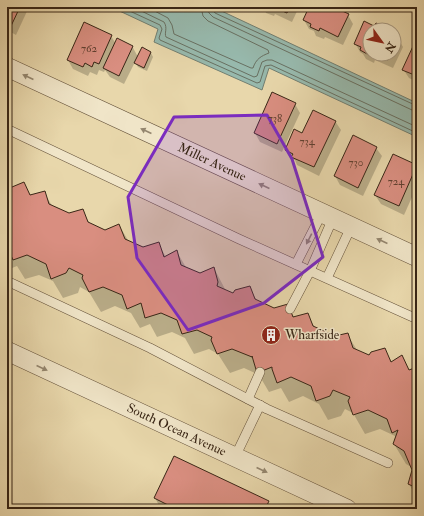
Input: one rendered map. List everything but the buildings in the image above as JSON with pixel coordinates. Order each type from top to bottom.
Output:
[{"type":"street","name":"Miller Avenue","points":[[7,67],[417,258]]},
{"type":"street","name":"South Ocean Avenue","points":[[7,351],[347,509]]},
{"type":"lane","points":[[7,128],[239,239],[417,319]]},
{"type":"lane","points":[[296,264],[327,216]]},
{"type":"lane","points":[[290,309],[310,271],[327,216]]},
{"type":"lane","points":[[327,278],[351,227]]},
{"type":"lane","points":[[7,281],[150,348],[260,405],[388,463]]},
{"type":"lane","points":[[248,399],[260,372]]},
{"type":"lane","points":[[235,457],[260,405]]},
{"type":"highlighted area","points":[[267,115],[292,159],[323,257],[264,303],[188,330],[137,258],[128,197],[174,117]]},
{"type":"water","points":[[111,7],[213,7],[417,103],[417,137],[269,68],[262,90],[154,42],[158,29]]},
{"type":"place","name":"Wharfside","points":[[271,335]]}]
